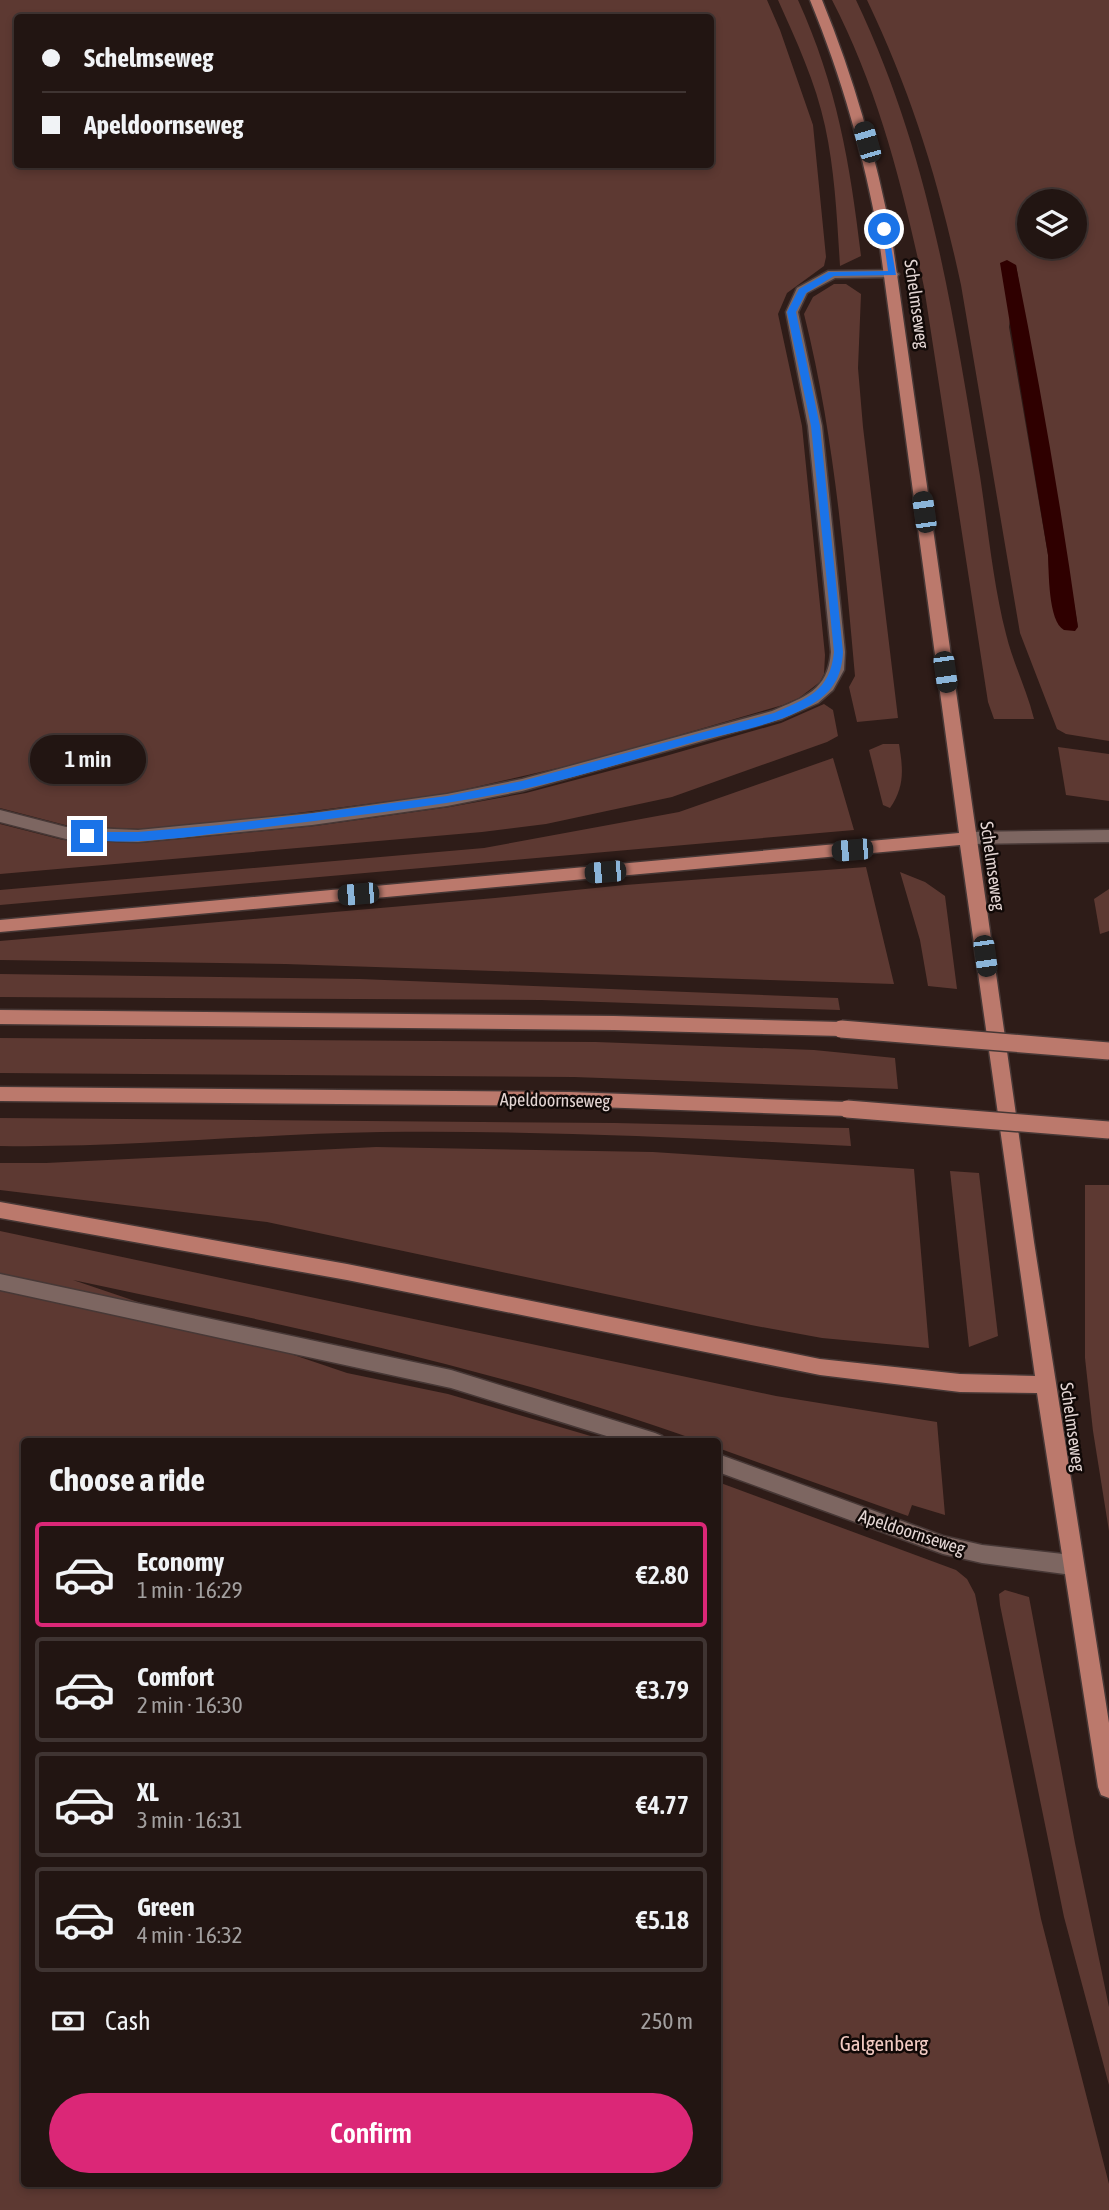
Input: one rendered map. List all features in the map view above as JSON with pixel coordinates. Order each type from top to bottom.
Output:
[{"type":"main road","name":"Schelmseweg","points":[[816,0],[839,53],[872,161],[893,274],[968,838],[1045,1384],[1109,1787]]},
{"type":"main road","points":[[0,926],[968,838]]},
{"type":"main road","points":[[0,1017],[614,1023],[841,1029],[1109,1051]]},
{"type":"main road","name":"Apeldoornseweg","points":[[0,1094],[569,1099],[847,1109],[1109,1130]]},
{"type":"main road","points":[[0,1210],[346,1272],[820,1367],[960,1383],[1045,1384]]},
{"type":"street","points":[[0,816],[66,833],[138,836],[299,821],[393,808],[534,782],[777,715],[813,699],[828,687],[837,670],[838,652],[815,426],[792,312],[802,291],[832,274],[893,274]]},
{"type":"street","points":[[968,838],[1109,835]]},
{"type":"street","points":[[0,1282],[451,1379],[642,1438]]},
{"type":"street","name":"Apeldoornseweg","points":[[721,1464],[943,1545],[982,1554],[1072,1565]]},
{"type":"green space","points":[[0,0],[767,0],[813,125],[826,257],[824,266],[787,293],[778,314],[802,426],[825,655],[824,674],[820,682],[799,698],[783,705],[593,760],[445,794],[243,820],[140,829],[69,826],[0,808]]},
{"type":"green space","points":[[778,0],[798,0],[823,63],[840,125],[861,256],[840,266],[837,213],[825,126],[811,78]]},
{"type":"green space","points":[[832,0],[856,0],[903,117],[920,175],[948,293],[1001,615],[1034,719],[994,719],[988,702],[916,250],[888,140],[849,34]]},
{"type":"green space","points":[[867,0],[1109,0],[1109,741],[1066,734],[1057,729],[1020,633],[961,285],[923,140],[898,70]],"holes":[[[1016,265],[1078,627],[1050,585],[1048,555],[1009,327]]]},
{"type":"green space","points":[[834,284],[846,284],[861,294],[858,368],[863,427],[898,718],[857,722],[849,687],[855,676],[837,494],[823,404],[804,314],[813,297]]},
{"type":"green space","points":[[824,704],[833,710],[838,736],[827,742],[672,797],[546,824],[482,832],[0,874],[0,824],[63,840],[139,843],[315,826],[450,807],[526,793],[662,757],[781,723]]},
{"type":"green space","points":[[883,744],[899,744],[901,761],[902,777],[890,808],[883,805],[869,750]]},
{"type":"green space","points":[[1058,747],[1109,754],[1109,801],[1066,795]]},
{"type":"green space","points":[[833,758],[854,830],[0,905],[0,890],[484,848],[679,812]]},
{"type":"green space","points":[[866,867],[894,984],[285,964],[0,960],[0,941],[625,885]]},
{"type":"green space","points":[[900,872],[925,882],[945,896],[957,989],[928,986],[920,940]]},
{"type":"green space","points":[[1109,889],[1109,931],[1100,934],[1094,899]]},
{"type":"green space","points":[[0,974],[360,979],[838,998],[840,1010],[541,1000],[0,997]]},
{"type":"green space","points":[[0,1038],[596,1042],[814,1050],[895,1058],[898,1089],[574,1077],[0,1073]]},
{"type":"green space","points":[[0,1118],[615,1123],[849,1128],[851,1146],[616,1135],[381,1132],[95,1145],[0,1146]]},
{"type":"green space","points":[[376,1147],[653,1152],[914,1169],[929,1348],[822,1338],[751,1325],[267,1222],[0,1190],[0,1163]]},
{"type":"green space","points":[[950,1171],[979,1173],[998,1336],[969,1347]]},
{"type":"green space","points":[[1085,1185],[1109,1185],[1109,1531],[1093,1431],[1085,1358]]},
{"type":"green space","name":"Galgenberg","points":[[0,1231],[776,1396],[937,1422],[945,1515],[912,1505],[908,1516],[721,1449],[721,1438],[690,1438],[469,1370],[73,1280],[347,1373],[448,1394],[597,1438],[21,1438],[21,2187],[721,2187],[721,1483],[956,1570],[967,1579],[975,1594],[1041,1919],[1109,2184],[1109,2210],[0,2210]]},
{"type":"green space","points":[[1005,1590],[1029,1597],[1109,2007],[1109,2085],[1064,1917],[1000,1605],[999,1594]]},
{"type":"shaded area","points":[[1007,260],[1016,265],[1033,355],[1078,627],[1075,631],[1064,630],[1059,625],[1052,607],[1048,555],[1000,263]]},
{"type":"route","points":[[87,836],[138,836],[220,829],[447,800],[593,767],[777,715],[813,699],[828,687],[837,670],[838,652],[823,485],[815,426],[792,312],[802,291],[832,274],[893,274],[884,229]]}]
